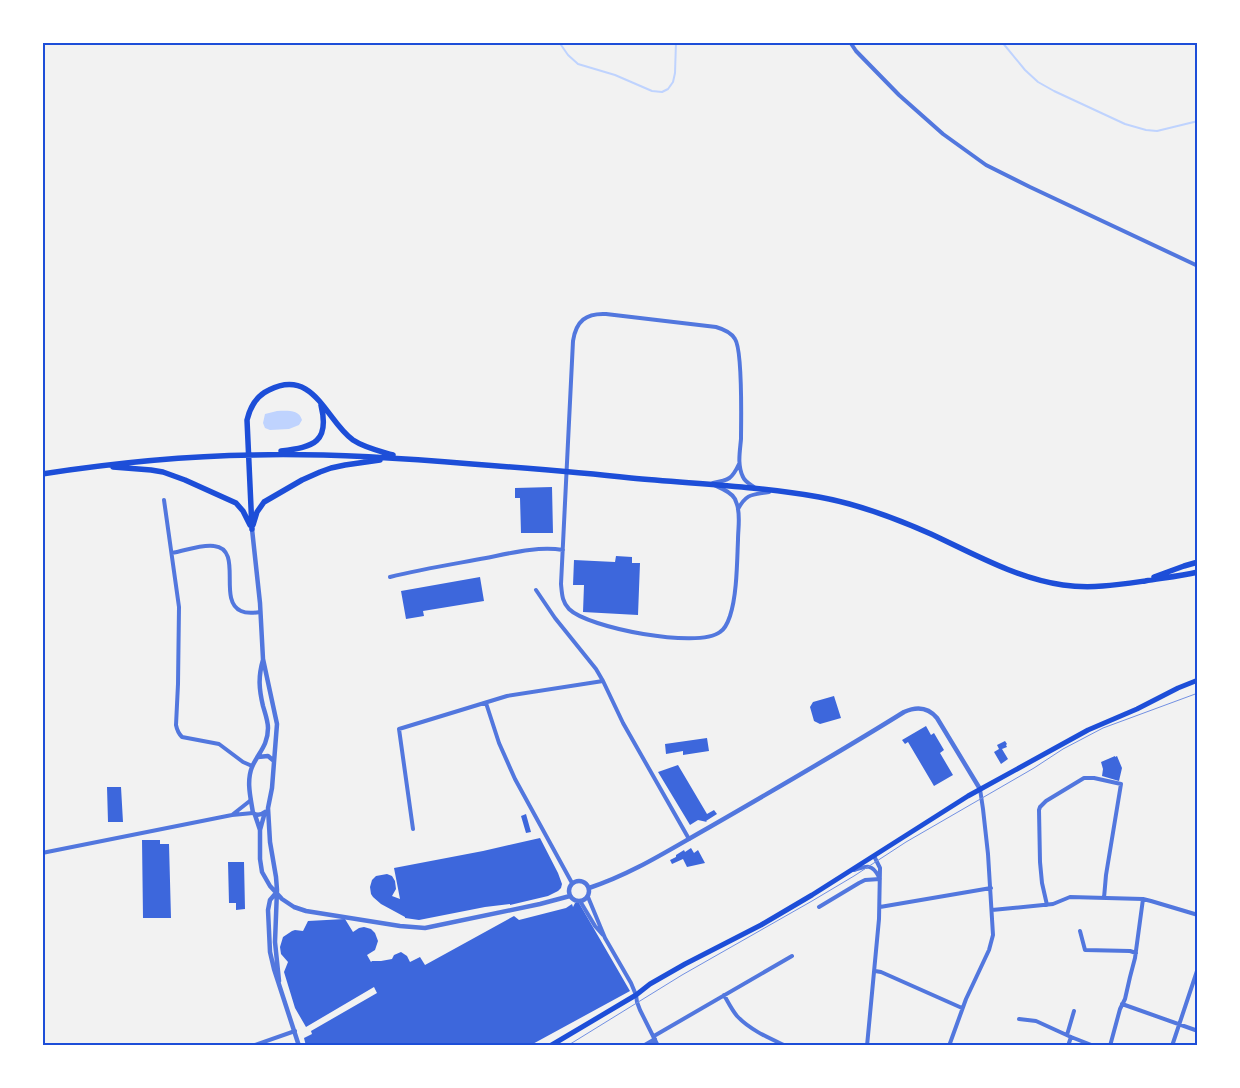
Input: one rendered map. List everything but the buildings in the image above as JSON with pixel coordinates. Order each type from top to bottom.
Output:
[{"type":"main road","points":[[252,530],[246,426],[248,414],[254,402],[264,392],[272,388],[287,385],[301,387],[312,393],[352,440],[369,448],[402,458]]},
{"type":"main road","points":[[255,455],[303,448],[315,442],[320,438],[324,427],[321,403]]},
{"type":"main road","points":[[42,474],[156,460],[255,455],[402,458],[584,473],[773,491],[824,498],[882,514],[925,531],[996,565],[1045,582],[1063,585],[1096,587],[1172,578],[1198,572]]},
{"type":"main road","points":[[252,530],[257,512],[264,502],[302,480],[320,472],[345,465],[394,458]]},
{"type":"main road","points":[[98,466],[151,470],[185,480],[240,506],[252,530]]},
{"type":"main road","points":[[1145,581],[1198,562]]},
{"type":"main road","points":[[550,1046],[636,995],[650,984],[812,895],[943,810],[980,789],[1088,730],[1198,680]]},
{"type":"street","points":[[850,42],[856,51],[899,94],[944,134],[986,165],[1198,266]]},
{"type":"street","points":[[715,485],[734,496],[738,509],[737,555],[732,608],[730,617],[723,629],[709,637],[655,636],[610,626],[582,617],[568,608],[564,602],[561,584],[568,444],[574,333],[583,320],[598,314],[716,327],[729,332],[735,339],[739,349],[741,424],[739,464],[741,474],[745,480],[758,490]]},
{"type":"street","points":[[704,484],[728,480],[734,475],[739,464]]},
{"type":"street","points":[[738,509],[742,501],[748,496],[773,491]]},
{"type":"street","points":[[164,500],[179,607],[177,730],[182,737],[219,744],[243,762],[252,766]]},
{"type":"street","points":[[252,530],[263,659],[277,724],[272,788],[260,830],[261,866],[276,893],[288,903],[306,911],[425,928],[570,896]]},
{"type":"street","points":[[172,553],[206,546],[222,549],[228,558],[230,593],[233,604],[245,613],[260,612]]},
{"type":"street","points":[[390,577],[527,550],[563,550]]},
{"type":"street","points":[[536,590],[555,618],[596,669],[623,723],[689,839]]},
{"type":"street","points":[[260,830],[251,800],[250,778],[252,766],[266,742],[268,728],[259,681],[259,671],[263,659]]},
{"type":"street","points":[[413,829],[399,729],[507,696],[603,681]]},
{"type":"street","points":[[486,703],[499,743],[515,779],[572,883]]},
{"type":"street","points":[[590,888],[605,883],[653,860],[904,712],[916,708],[926,709],[938,718],[980,789],[984,809],[991,888],[993,935],[991,944],[962,1008],[949,1046]]},
{"type":"street","points":[[258,757],[268,756],[274,761]]},
{"type":"street","points":[[1047,905],[1040,862],[1040,806],[1084,778],[1121,784],[1104,898]]},
{"type":"street","points":[[232,815],[251,800]]},
{"type":"street","points":[[42,853],[232,815],[260,815],[266,810]]},
{"type":"street","points":[[266,810],[277,890],[275,942],[278,981]]},
{"type":"street","points":[[867,1046],[880,907],[880,868],[874,856]]},
{"type":"street","points":[[846,873],[869,866],[880,879]]},
{"type":"street","points":[[819,907],[865,880],[880,879]]},
{"type":"street","points":[[588,897],[580,901],[575,900],[570,896],[569,888],[572,883],[579,880],[590,888]]},
{"type":"street","points":[[590,888],[588,897],[605,938],[636,995],[640,1010],[658,1046]]},
{"type":"street","points":[[880,907],[991,888]]},
{"type":"street","points":[[276,893],[270,900],[268,910],[269,942],[274,969],[299,1046]]},
{"type":"street","points":[[992,910],[1047,905],[1070,897],[1143,899],[1198,915]]},
{"type":"street","points":[[1110,1046],[1136,952],[1143,899]]},
{"type":"street","points":[[580,901],[595,926],[605,938]]},
{"type":"street","points":[[1080,931],[1085,950],[1136,952]]},
{"type":"street","points":[[643,1046],[654,1037],[792,956]]},
{"type":"street","points":[[1172,1046],[1198,968]]},
{"type":"street","points":[[875,971],[962,1008]]},
{"type":"street","points":[[724,995],[734,1012],[744,1022],[757,1032],[786,1046]]},
{"type":"street","points":[[1122,1004],[1198,1031]]},
{"type":"street","points":[[1068,1046],[1074,1011]]},
{"type":"street","points":[[1020,1019],[1036,1022],[1094,1046]]},
{"type":"street","points":[[252,1046],[295,1031]]},
{"type":"water","points":[[277,411],[295,412],[302,420],[299,425],[289,429],[270,430],[265,428],[263,423],[265,414]]},
{"type":"waterway","points":[[559,42],[568,55],[578,64],[615,75],[652,91],[662,92],[668,89],[673,82],[676,42]]},
{"type":"waterway","points":[[1002,42],[1025,70],[1038,82],[1125,124],[1157,131],[1198,121]]},
{"type":"tram line","points":[[567,1046],[682,975],[812,901],[906,842],[1034,768],[1063,749],[1103,728],[1198,693]]}]
